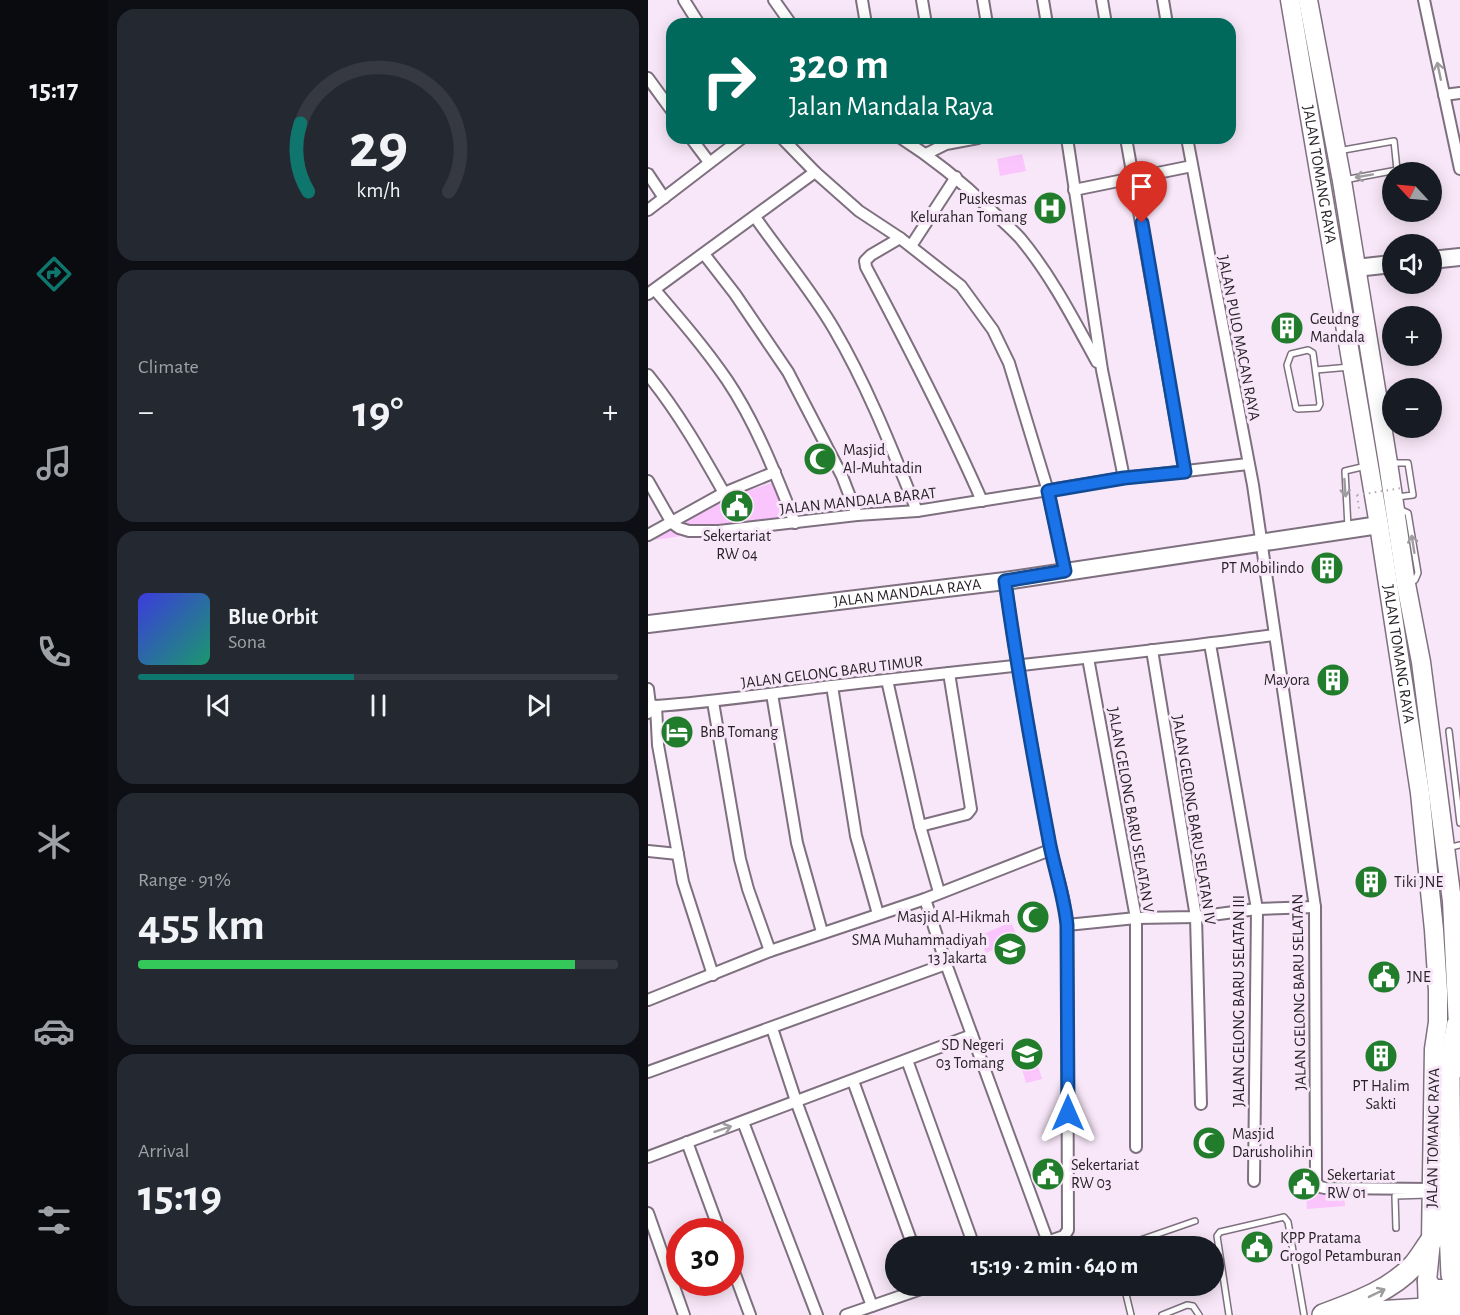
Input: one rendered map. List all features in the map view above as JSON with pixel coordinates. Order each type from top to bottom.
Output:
[{"type":"highway","points":[[1330,1315],[1441,1299],[1450,1231],[1450,1054],[1458,1039]]},
{"type":"highway","points":[[1323,1315],[1388,1287],[1414,1265],[1431,1241]]},
{"type":"main road","name":"JALAN TOMANG RAYA","points":[[1292,0],[1367,465],[1379,525],[1420,793],[1434,930],[1438,1022],[1434,1049],[1431,1241],[1441,1299]]},
{"type":"main road","name":"JALAN TOMANG RAYA","points":[[1308,0],[1342,180],[1388,463],[1396,498],[1406,584],[1445,782],[1453,846],[1456,900],[1460,1068]]},
{"type":"street","points":[[684,0],[695,18]]},
{"type":"street","points":[[774,0],[787,18]]},
{"type":"street","points":[[922,0],[925,18]]},
{"type":"street","points":[[983,0],[986,18]]},
{"type":"street","points":[[1043,0],[1046,18]]},
{"type":"street","points":[[1102,0],[1105,18]]},
{"type":"street","points":[[1163,0],[1166,18]]},
{"type":"street","points":[[1424,0],[1460,169]]},
{"type":"street","points":[[862,2],[865,18]]},
{"type":"street","points":[[648,78],[666,103]]},
{"type":"street","points":[[1444,95],[1460,93]]},
{"type":"street","points":[[696,144],[709,162]]},
{"type":"street","points":[[648,210],[734,144]]},
{"type":"street","points":[[788,144],[859,211],[911,246],[961,286],[993,330],[1009,363],[1048,491],[1065,571]]},
{"type":"street","points":[[910,144],[956,177],[1019,237],[1064,302],[1102,370]]},
{"type":"street","points":[[926,154],[941,144]]},
{"type":"street","points":[[1067,144],[1102,370],[1124,478]]},
{"type":"street","points":[[1127,144],[1185,472]]},
{"type":"street","name":"JALAN PULO MACAN RAYA","points":[[1188,144],[1253,485],[1261,543]]},
{"type":"street","points":[[1074,190],[1192,166]]},
{"type":"street","points":[[795,523],[775,472],[728,382],[698,339],[651,292],[815,172]]},
{"type":"street","points":[[648,174],[664,198]]},
{"type":"street","points":[[911,246],[956,177]]},
{"type":"street","points":[[755,217],[833,326],[871,398],[917,511]]},
{"type":"street","points":[[900,238],[871,255],[866,261],[866,267],[926,380],[982,501]]},
{"type":"street","points":[[704,254],[735,294],[788,372],[842,476],[857,515]]},
{"type":"street","points":[[1442,259],[1460,257]]},
{"type":"street","points":[[1356,268],[1382,265]]},
{"type":"street","points":[[648,375],[692,436],[724,493]]},
{"type":"street","name":"JALAN MANDALA BARAT","points":[[672,523],[684,530],[719,531],[857,515],[917,511],[1124,478],[1248,464]]},
{"type":"street","points":[[648,535],[724,493],[775,472]]},
{"type":"street","points":[[648,481],[672,523]]},
{"type":"street","name":"JALAN MANDALA RAYA","points":[[648,624],[1005,581],[1379,525]]},
{"type":"street","name":"JALAN GELONG BARU SELATAN","points":[[1261,543],[1315,907],[1316,1182],[1320,1187],[1325,1188],[1432,1192]]},
{"type":"street","points":[[1005,581],[1017,667],[1050,850],[1065,904],[1067,925],[1068,1230],[1064,1236]]},
{"type":"street","name":"JALAN GELONG BARU TIMUR","points":[[651,708],[1017,667],[1274,635]]},
{"type":"street","name":"JALAN GELONG BARU SELATAN III","points":[[1210,644],[1257,909],[1254,1181]]},
{"type":"street","name":"JALAN GELONG BARU SELATAN IV","points":[[1152,650],[1196,917],[1201,1104]]},
{"type":"street","name":"JALAN GELONG BARU SELATAN V","points":[[1088,658],[1136,918],[1136,1147]]},
{"type":"street","points":[[920,826],[967,814],[971,808],[949,673]]},
{"type":"street","points":[[887,680],[920,826],[939,892]]},
{"type":"street","points":[[832,686],[856,836],[878,914]]},
{"type":"street","points":[[648,689],[683,882],[713,975]]},
{"type":"street","points":[[772,694],[797,843],[822,933]]},
{"type":"street","points":[[713,702],[740,859],[770,951]]},
{"type":"street","points":[[648,1000],[770,951],[925,899],[1050,850]]},
{"type":"street","points":[[648,851],[678,855]]},
{"type":"street","points":[[925,899],[946,964],[1046,1236]]},
{"type":"street","points":[[1067,925],[1136,918],[1196,917],[1257,909],[1315,907]]},
{"type":"street","points":[[648,1072],[946,964]]},
{"type":"street","points":[[772,1028],[796,1101],[872,1306]]},
{"type":"street","points":[[648,1157],[972,1035]]},
{"type":"street","points":[[907,1059],[970,1236]]},
{"type":"street","points":[[853,1080],[909,1236]]},
{"type":"street","points":[[742,1122],[817,1315]]},
{"type":"street","points":[[687,1142],[715,1218]]},
{"type":"street","points":[[648,1213],[684,1315]]},
{"type":"street","points":[[743,1296],[750,1315]]},
{"type":"street","points":[[846,1315],[900,1296]]},
{"type":"lane","points":[[1292,0],[1344,278],[1411,705],[1437,892],[1437,921],[1434,930]]},
{"type":"lane","points":[[1304,0],[1352,267],[1416,662],[1442,848],[1448,904],[1452,993],[1452,1012],[1443,1081],[1442,1161]]},
{"type":"lane","points":[[1336,151],[1394,141],[1398,170],[1342,180]]},
{"type":"lane","points":[[1311,350],[1314,353],[1316,370],[1320,404],[1318,408],[1298,410],[1287,365],[1291,354],[1311,350]]},
{"type":"lane","points":[[1316,370],[1351,366]]},
{"type":"lane","points":[[1348,529],[1345,471],[1367,465]]},
{"type":"lane","points":[[1449,731],[1445,782],[1460,823]]},
{"type":"lane","points":[[1396,1228],[1395,1196],[1432,1192]]},
{"type":"lane","points":[[1229,1315],[1217,1236],[1220,1232],[1284,1217],[1288,1222],[1304,1315]]},
{"type":"lane","points":[[1152,1236],[1195,1221]]},
{"type":"lane","points":[[1126,1296],[1131,1315]]},
{"type":"lane","points":[[1162,1315],[1187,1305],[1193,1306],[1199,1315]]},
{"type":"path","points":[[1357,495],[1396,498]]},
{"type":"shaded area","points":[[1022,154],[1026,171],[1000,176],[997,159]]},
{"type":"shaded area","points":[[777,481],[786,521],[654,540],[683,521],[732,496]]},
{"type":"shaded area","points":[[1011,922],[1018,939],[986,953],[979,936]]},
{"type":"shaded area","points":[[1032,1047],[1042,1079],[1026,1083],[1017,1051]]},
{"type":"shaded area","points":[[1344,1190],[1345,1206],[1307,1209],[1306,1192]]},
{"type":"place","name":"Puskesmas Kelurahan Tomang","points":[[1050,208]]},
{"type":"place","name":"Geudng Mandala","points":[[1287,328]]},
{"type":"place","name":"Masjid Al-Muhtadin","points":[[820,459]]},
{"type":"place","name":"Sekertariat RW 04","points":[[737,506]]},
{"type":"place","name":"PT Mobilindo","points":[[1327,568]]},
{"type":"place","name":"Mayora","points":[[1333,680]]},
{"type":"place","name":"BnB Tomang","points":[[677,732]]},
{"type":"place","name":"Tiki JNE","points":[[1371,882]]},
{"type":"place","name":"Masjid Al-Hikmah","points":[[1033,917]]},
{"type":"place","name":"SMA Muhammadiyah 13 Jakarta","points":[[1010,949]]},
{"type":"place","name":"JNE","points":[[1384,977]]},
{"type":"place","name":"SD Negeri 03 Tomang","points":[[1027,1054]]},
{"type":"place","name":"PT Halim Sakti","points":[[1381,1056]]},
{"type":"place","name":"Masjid Darusholihin","points":[[1209,1143]]},
{"type":"place","name":"Sekertariat RW 03","points":[[1048,1174]]},
{"type":"place","name":"Sekertariat RW 01","points":[[1304,1184]]},
{"type":"place","name":"KPP Pratama Grogol Petamburan","points":[[1257,1247]]},
{"type":"route","points":[[1068,1113],[1065,904],[1050,850],[1017,667],[1005,581],[1065,571],[1048,491],[1124,478],[1185,472],[1142,223]]}]
